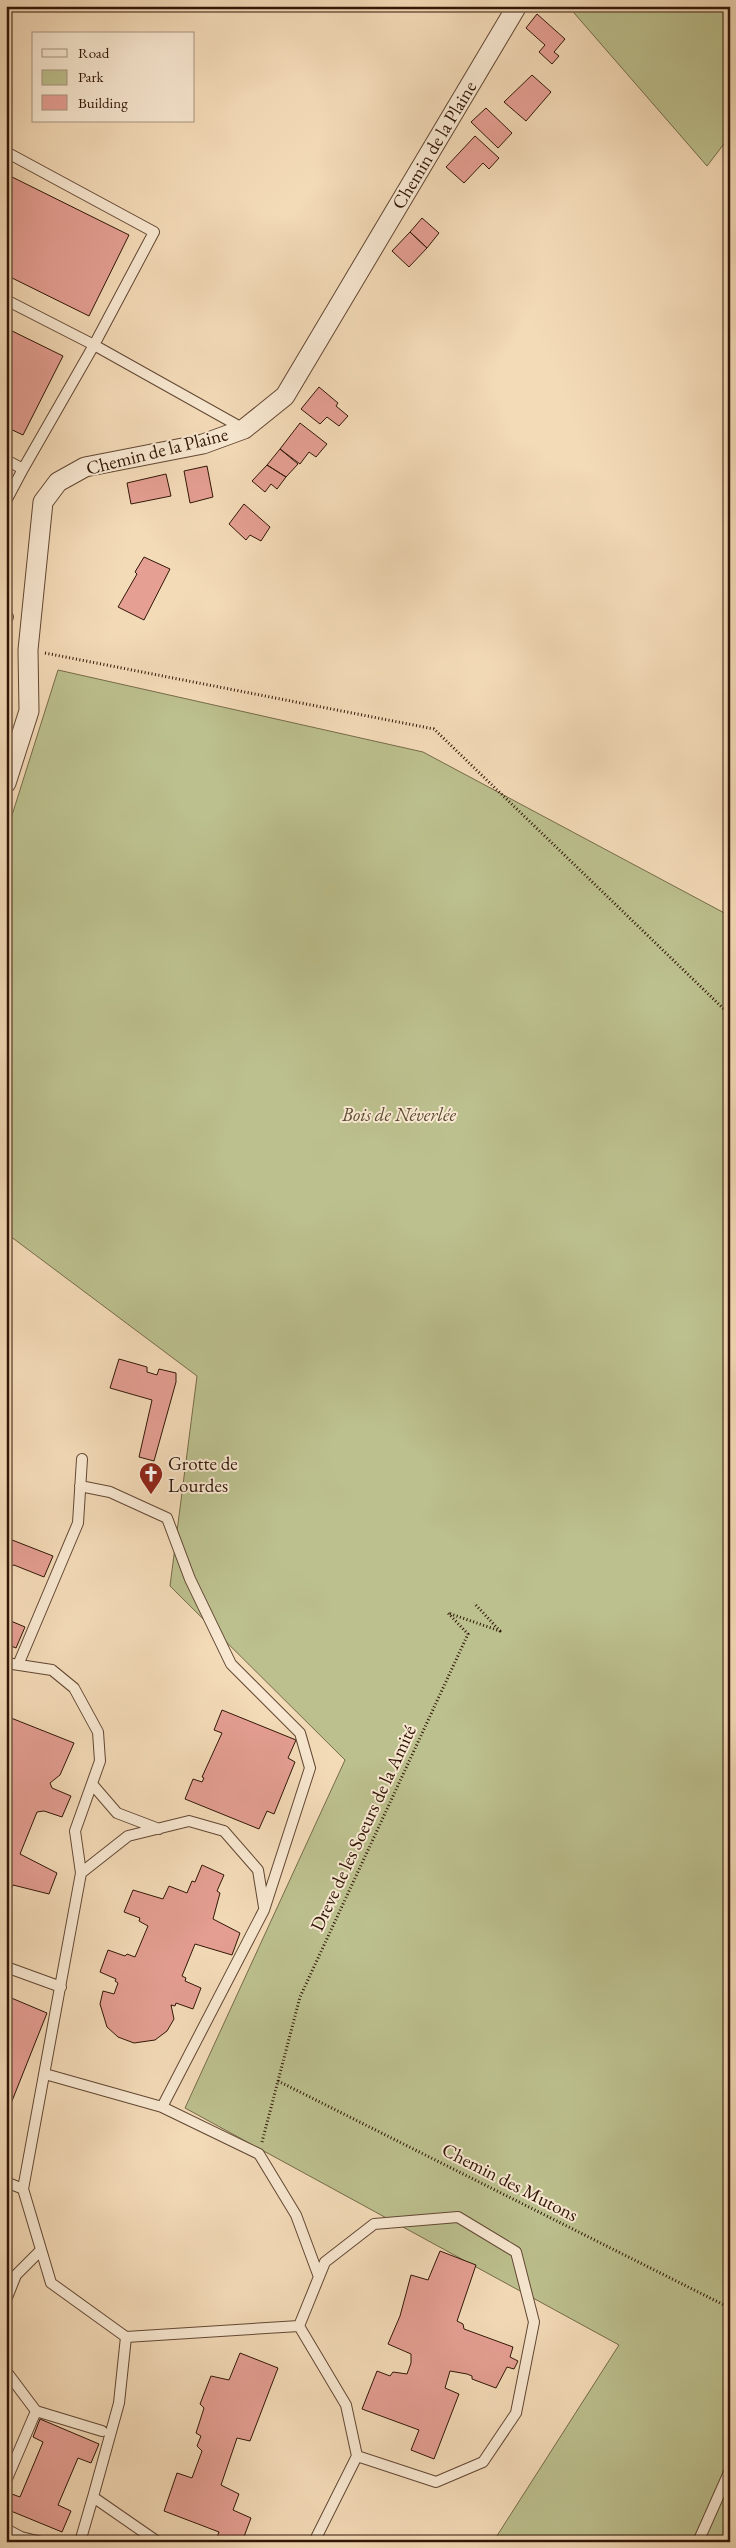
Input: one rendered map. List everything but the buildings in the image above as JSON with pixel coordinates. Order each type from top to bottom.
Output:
[{"type":"street","name":"Chemin de la Plaine","points":[[6,783],[29,712],[28,650],[43,502],[58,482],[85,467],[203,444],[244,429],[285,396],[517,6]]},
{"type":"lane","points":[[6,152],[154,232],[94,345],[6,501]]},
{"type":"lane","points":[[6,300],[94,345],[244,429]]},
{"type":"lane","points":[[6,460],[23,469]]},
{"type":"lane","points":[[18,1665],[78,1523],[82,1459]]},
{"type":"lane","points":[[80,1486],[110,1492],[167,1518],[190,1579],[231,1664],[300,1733],[310,1768],[264,1910],[162,2106]]},
{"type":"lane","points":[[6,1663],[52,1670],[74,1688],[98,1732],[100,1761],[75,1831],[81,1873],[23,2189],[51,2283],[126,2337],[299,2326]]},
{"type":"lane","points":[[92,1784],[117,1813],[158,1829]]},
{"type":"lane","points":[[81,1873],[128,1836],[189,1821],[224,1831],[258,1870],[264,1910]]},
{"type":"lane","points":[[6,1967],[61,1987]]},
{"type":"lane","points":[[45,2074],[162,2106],[259,2154],[296,2215],[319,2277]]},
{"type":"lane","points":[[6,2182],[23,2189]]},
{"type":"lane","points":[[299,2326],[326,2262],[374,2224],[458,2218],[516,2252],[534,2322],[516,2413],[483,2462],[436,2482],[356,2456]]},
{"type":"lane","points":[[6,2300],[16,2274],[41,2250]]},
{"type":"lane","points":[[299,2326],[346,2405],[356,2456],[314,2542]]},
{"type":"lane","points":[[81,2541],[119,2403],[126,2337]]},
{"type":"lane","points":[[6,2371],[36,2411],[102,2431]]},
{"type":"lane","points":[[6,2481],[36,2411]]},
{"type":"lane","points":[[698,2542],[730,2470]]},
{"type":"lane","points":[[93,2497],[158,2542]]},
{"type":"lane","points":[[6,2529],[21,2537],[42,2542]]},
{"type":"path","points":[[28,650],[434,729],[730,1014]]},
{"type":"path","name":"Dreve de les Soeurs de la Amité","points":[[259,2154],[300,1998],[468,1634],[448,1613],[500,1631],[474,1604]]},
{"type":"path","name":"Chemin des Mutons","points":[[278,2081],[730,2308]]},
{"type":"green space","points":[[568,6],[730,6],[730,136],[707,166]]},
{"type":"green space","name":"Bois de Néverlée","points":[[58,670],[423,752],[730,916],[730,2542],[493,2542],[619,2345],[185,2108],[345,1760],[170,1586],[197,1376],[6,1233],[6,834]]},
{"type":"place","name":"Grotte de Lourdes","points":[[151,1495]]}]
